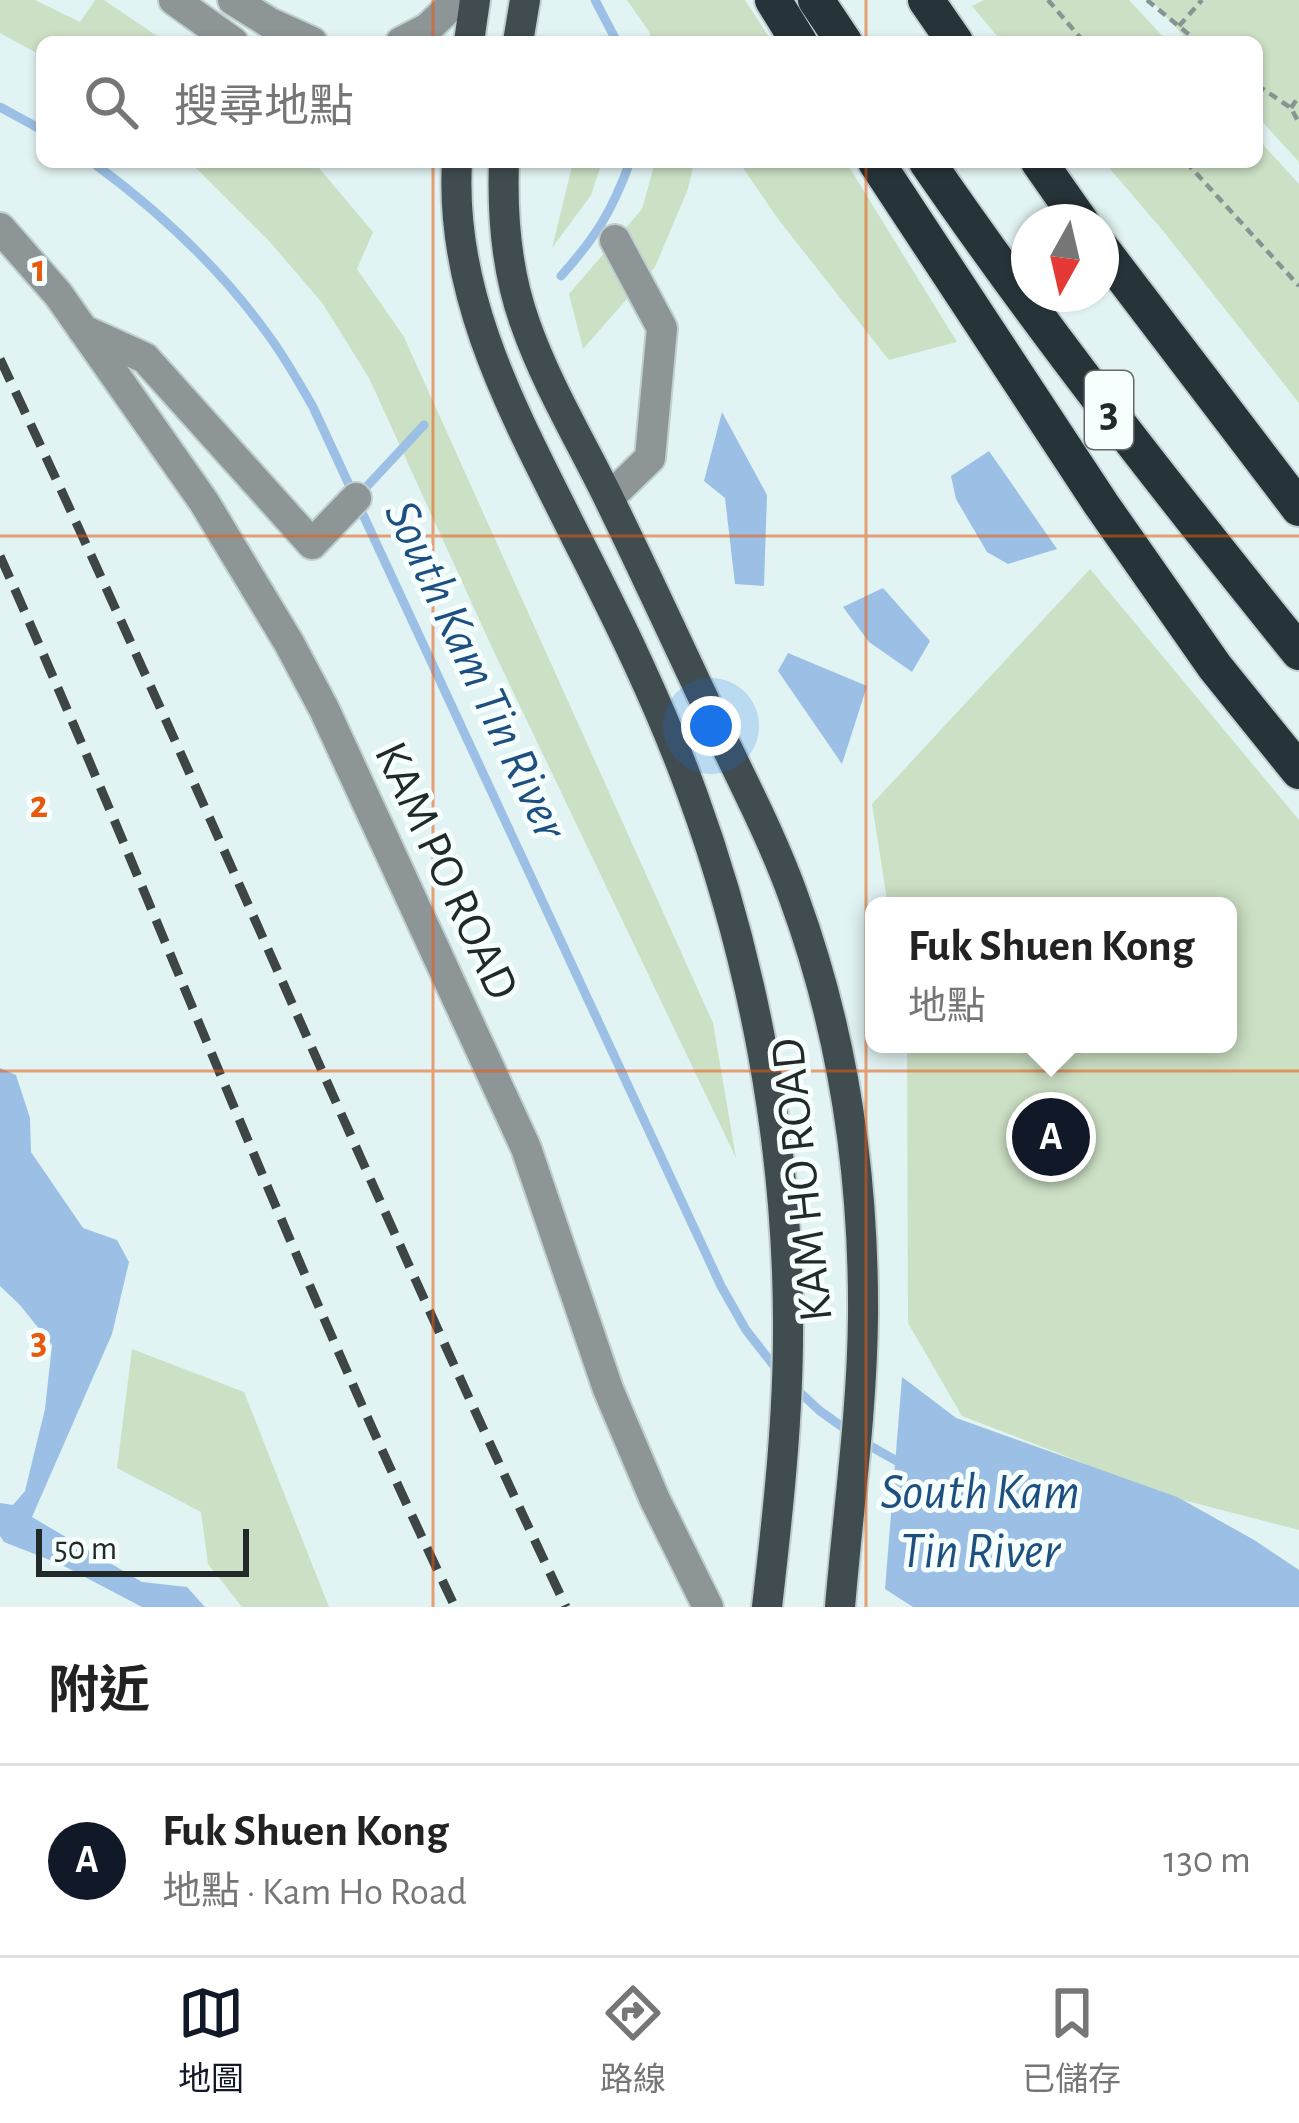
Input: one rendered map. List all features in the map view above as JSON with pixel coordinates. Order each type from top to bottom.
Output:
[{"type":"highway","points":[[772,0],[795,36]]},
{"type":"highway","points":[[816,0],[840,36]]},
{"type":"highway","points":[[926,0],[952,36]]},
{"type":"highway","points":[[880,168],[1114,522],[1215,667],[1299,771]]},
{"type":"highway","name":"3","points":[[931,168],[1168,489],[1299,652]]},
{"type":"highway","points":[[1043,168],[1069,204]]},
{"type":"highway","name":"3","points":[[1119,272],[1299,508]]},
{"type":"main road","points":[[471,36],[475,0]]},
{"type":"main road","points":[[519,36],[525,0]]},
{"type":"main road","name":"KAM HO ROAD","points":[[504,168],[511,273],[523,319],[539,361],[773,844],[812,952],[836,1045],[849,1120],[862,1356],[840,1607]]},
{"type":"main road","name":"KAM HO ROAD","points":[[450,171],[461,257],[491,362],[635,653],[692,791],[741,954],[768,1086],[786,1236],[788,1318],[780,1479],[767,1607]]},
{"type":"street","points":[[174,0],[225,36]]},
{"type":"street","points":[[233,0],[299,36]]},
{"type":"street","points":[[413,36],[457,0]]},
{"type":"street","name":"KAM PO ROAD","points":[[0,228],[83,330],[204,502],[324,709],[526,1148],[608,1389],[708,1607]]},
{"type":"street","points":[[609,498],[650,458],[662,328],[615,240]]},
{"type":"street","points":[[83,330],[145,358],[312,544],[356,498]]},
{"type":"path","points":[[1048,0],[1079,36]]},
{"type":"path","points":[[1147,0],[1191,36]]},
{"type":"path","points":[[1179,26],[1202,0]]},
{"type":"path","points":[[1263,89],[1291,108],[1299,123]]},
{"type":"path","points":[[1291,108],[1299,96]]},
{"type":"path","points":[[1191,168],[1299,286]]},
{"type":"green space","points":[[0,0],[35,0],[80,22],[95,0],[104,0],[157,36],[36,36],[36,53],[0,33]]},
{"type":"green space","points":[[627,0],[745,0],[768,36],[651,36]]},
{"type":"green space","points":[[984,0],[1129,0],[1162,36],[997,36],[972,6]]},
{"type":"green space","points":[[1151,0],[1299,0],[1299,162],[1263,123],[1263,36],[1184,36]]},
{"type":"green space","points":[[1263,145],[1299,184],[1299,403],[1109,168],[1263,168]]},
{"type":"green space","points":[[196,168],[319,168],[373,232],[357,269],[404,337],[713,1023],[736,1158],[369,378],[323,304]]},
{"type":"green space","points":[[572,168],[600,168],[591,195],[552,248]]},
{"type":"green space","points":[[653,168],[693,168],[655,267],[583,349],[569,294],[642,209]]},
{"type":"green space","points":[[743,168],[850,168],[957,342],[889,360]]},
{"type":"green space","points":[[1090,569],[1299,820],[1299,1530],[1183,1500],[1299,1570],[1299,1607],[1041,1530],[902,1377],[956,1418],[1089,1465],[962,1416],[908,1323],[907,1053],[1237,1053],[1237,897],[887,897],[872,804]]},
{"type":"green space","points":[[132,1349],[244,1392],[329,1607],[242,1607],[208,1564],[201,1512],[117,1468]]},
{"type":"water","points":[[722,412],[767,495],[764,586],[735,584],[725,498],[704,481]]},
{"type":"water","points":[[989,451],[1057,549],[1008,564],[987,552],[956,499],[951,476]]},
{"type":"water","points":[[883,588],[930,641],[912,672],[869,642],[843,607]]},
{"type":"water","points":[[788,653],[867,686],[842,764],[778,671]]},
{"type":"water","points":[[0,1068],[16,1075],[30,1118],[31,1152],[83,1228],[117,1240],[129,1262],[112,1334],[32,1517],[142,1582],[187,1587],[205,1607],[142,1607],[0,1536],[0,1503],[13,1505],[25,1491],[45,1409],[52,1345],[0,1286]]},
{"type":"water","name":"South Kam Tin River","points":[[902,1377],[956,1418],[1177,1497],[1254,1540],[1299,1570],[1299,1607],[913,1607],[885,1589]]},
{"type":"waterway","points":[[595,0],[614,36]]},
{"type":"waterway","name":"South Kam Tin River","points":[[0,107],[36,127]]},
{"type":"waterway","name":"South Kam Tin River","points":[[100,168],[165,221],[231,287],[275,345],[313,407],[721,1286],[746,1330],[778,1371]]},
{"type":"waterway","points":[[561,276],[602,223],[628,168]]},
{"type":"waterway","points":[[358,496],[424,425]]},
{"type":"waterway","name":"South Kam Tin River","points":[[794,1387],[851,1433]]},
{"type":"waterway","name":"South Kam Tin River","points":[[865,1443],[902,1464]]},
{"type":"railway","points":[[0,359],[566,1607]]},
{"type":"railway","points":[[0,556],[336,1347],[455,1607]]},
{"type":"place","name":"Fuk Shuen Kong","points":[[1051,1137]]}]
